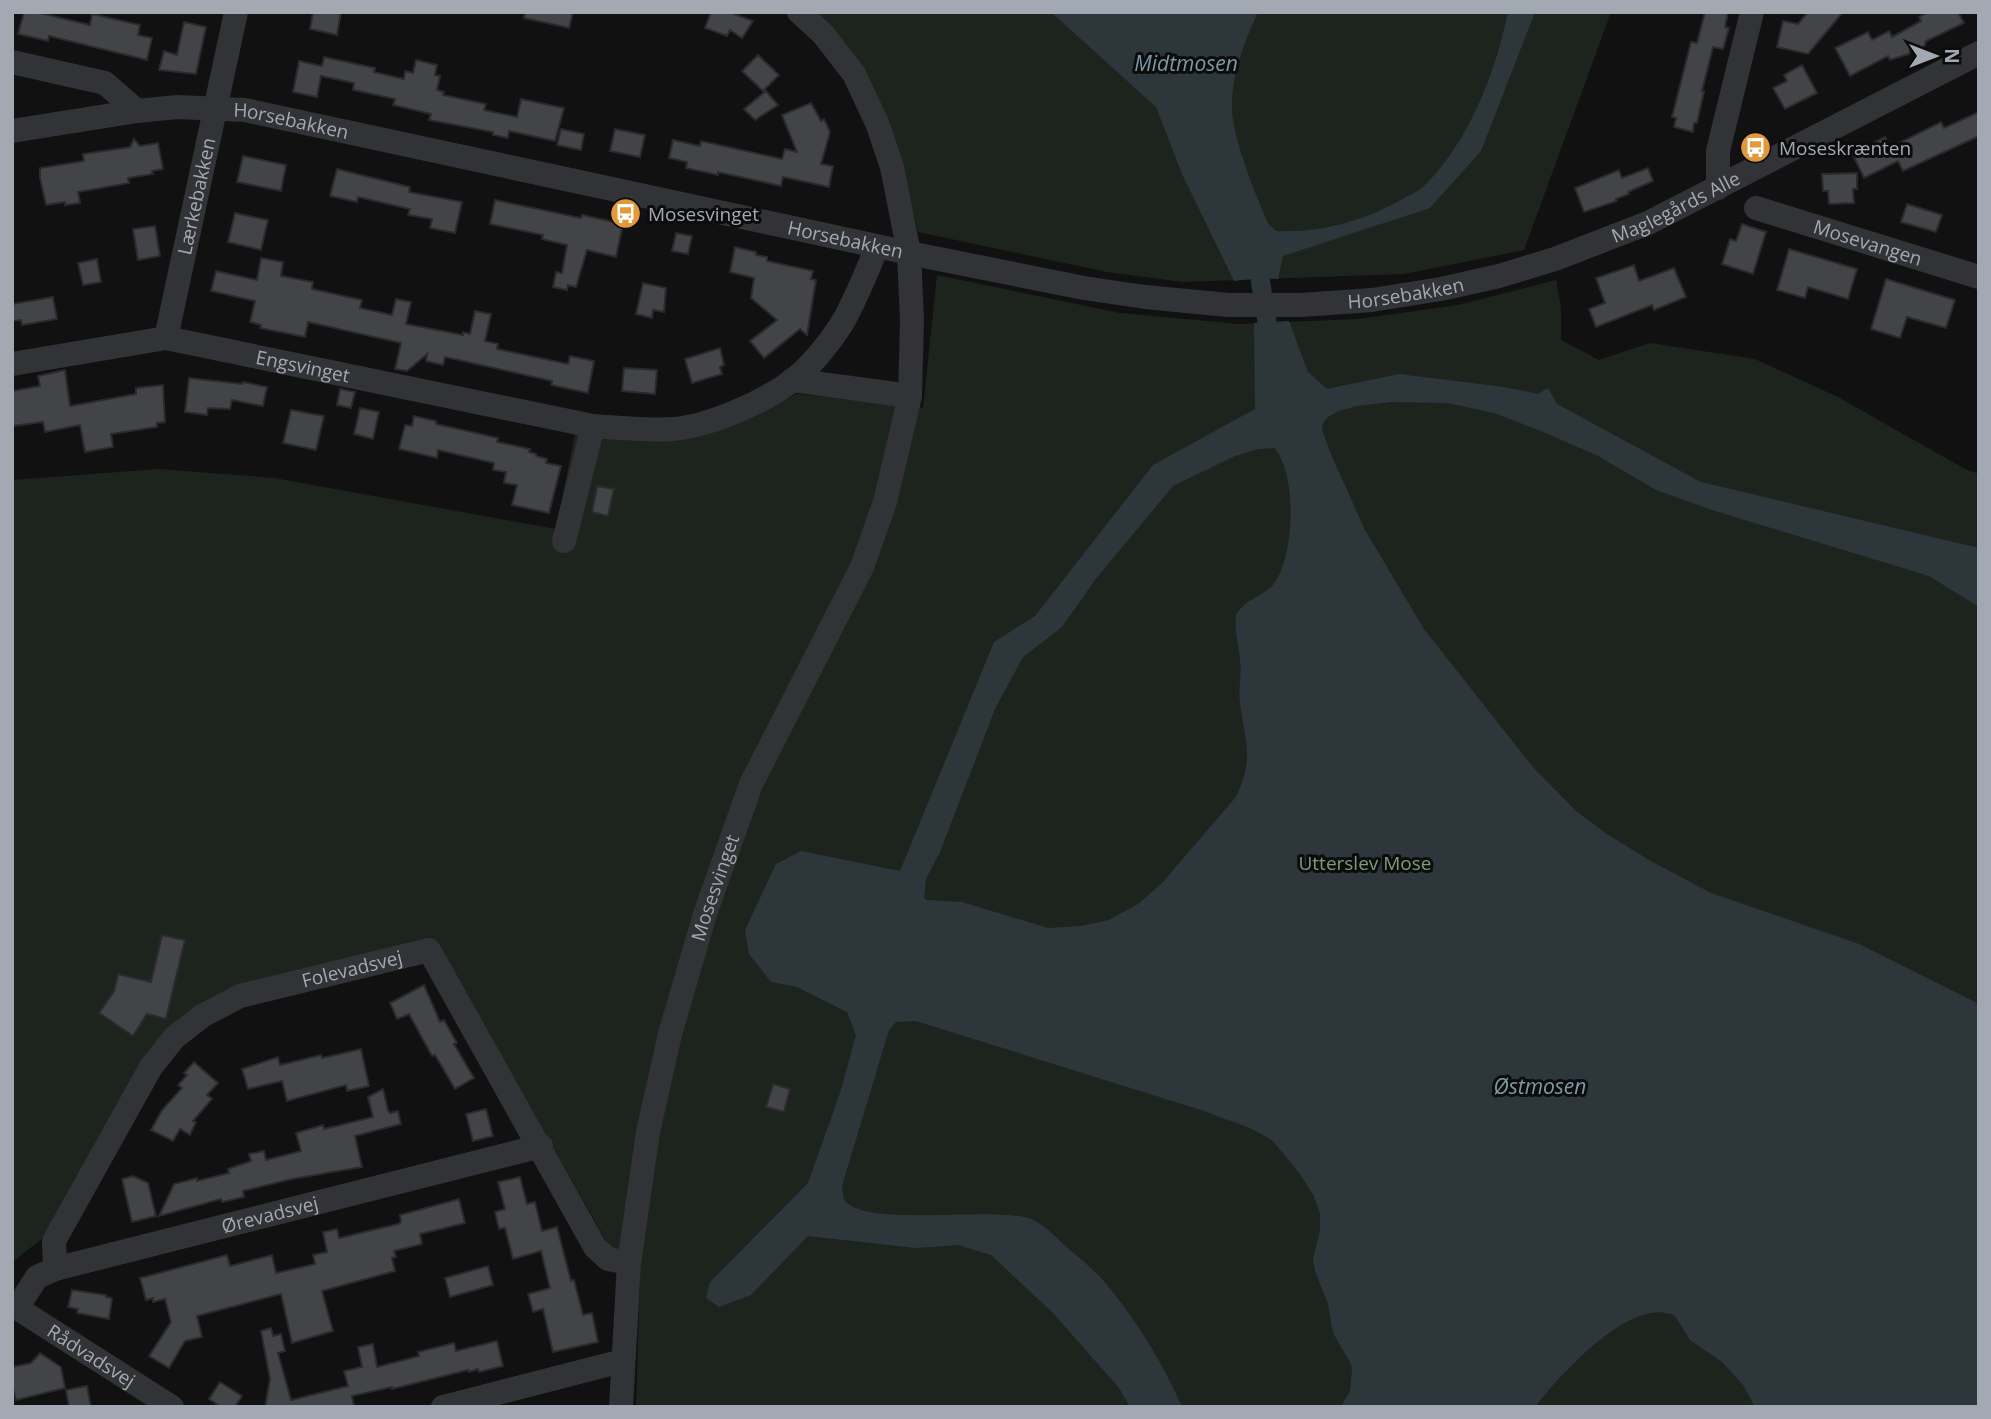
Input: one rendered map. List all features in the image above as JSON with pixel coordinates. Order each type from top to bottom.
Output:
[{"type":"street","name":"Lærkebakken","points":[[166,338],[236,12]]},
{"type":"street","name":"Mosesvinget","points":[[621,1407],[629,1264],[651,1120],[670,1034],[705,914],[751,784],[862,567],[886,502],[910,396],[912,320],[909,253],[892,167],[877,123],[854,74],[823,34],[799,12]]},
{"type":"street","points":[[1718,188],[1718,151],[1752,12]]},
{"type":"street","name":"Maglegårds Alle","points":[[1555,259],[1648,223],[1979,53]]},
{"type":"street","points":[[12,62],[104,83],[137,111]]},
{"type":"street","name":"Horsebakken","points":[[12,131],[177,107],[246,110],[877,247],[1084,288],[1228,305],[1301,305],[1372,300],[1441,289],[1499,276],[1555,259]]},
{"type":"street","name":"Mosevangen","points":[[1756,208],[1979,277]]},
{"type":"street","name":"Engsvinget","points":[[12,364],[166,338],[593,426],[642,430],[676,429],[714,419],[752,403],[792,380],[841,326],[877,247]]},
{"type":"street","points":[[792,380],[910,396]]},
{"type":"street","points":[[564,541],[593,426]]},
{"type":"street","name":"Folevadsvej","points":[[55,1269],[54,1241],[151,1068],[174,1038],[202,1016],[240,996],[429,950],[541,1146],[595,1247],[608,1259],[629,1264]]},
{"type":"street","name":"Ørevadsvej","points":[[15,1306],[37,1277],[55,1269],[541,1146]]},
{"type":"street","name":"Rådvadsvej","points":[[15,1306],[172,1407]]},
{"type":"street","points":[[443,1407],[622,1361]]},
{"type":"green space","points":[[814,12],[1611,12],[1524,250],[1404,274],[1183,282],[1107,272],[918,232],[899,157]]},
{"type":"green space","name":"Utterslev Mose","points":[[937,275],[1120,313],[1239,324],[1358,319],[1458,305],[1556,280],[1561,307],[1561,340],[1599,360],[1650,343],[1755,359],[1838,397],[1965,469],[1979,474],[1979,1407],[636,1407],[640,1278],[608,1244],[438,945],[193,1012],[47,1235],[12,1262],[12,480],[159,469],[274,478],[556,529],[575,433],[751,417],[797,394],[923,408]]},
{"type":"water","name":"Midtmosen","points":[[1051,12],[1258,12],[1236,72],[1232,97],[1233,122],[1246,167],[1268,223],[1276,231],[1292,231],[1324,228],[1355,220],[1423,187],[1455,147],[1479,104],[1496,58],[1508,12],[1535,12],[1481,151],[1430,208],[1283,256],[1278,279],[1234,281],[1182,174],[1156,107]]},
{"type":"water","name":"Østmosen","points":[[1289,321],[1308,372],[1327,389],[1399,374],[1538,394],[1548,388],[1557,404],[1701,482],[1979,548],[1979,607],[1929,576],[1712,510],[1656,490],[1598,456],[1494,413],[1448,403],[1392,402],[1339,411],[1323,423],[1322,430],[1333,459],[1365,530],[1424,629],[1532,766],[1576,811],[1649,860],[1711,893],[1859,944],[1979,1004],[1979,1407],[1755,1407],[1743,1385],[1722,1362],[1690,1340],[1675,1316],[1658,1312],[1638,1317],[1618,1327],[1598,1342],[1561,1377],[1535,1407],[1341,1407],[1350,1391],[1352,1371],[1351,1364],[1333,1333],[1328,1304],[1315,1271],[1313,1259],[1320,1231],[1320,1214],[1314,1196],[1300,1174],[1272,1140],[1250,1128],[1201,1110],[916,1021],[896,1022],[889,1030],[842,1186],[844,1200],[857,1209],[877,1213],[1013,1215],[1040,1224],[1092,1269],[1118,1299],[1149,1344],[1182,1407],[1130,1407],[1119,1388],[1053,1313],[991,1255],[958,1245],[916,1248],[808,1236],[751,1295],[719,1307],[706,1298],[710,1282],[808,1183],[840,1093],[856,1035],[847,1012],[797,987],[771,982],[749,954],[745,930],[776,864],[801,851],[900,871],[994,642],[1035,616],[1153,465],[1255,409],[1254,323]],"holes":[[[1274,448],[1282,460],[1287,476],[1291,517],[1285,557],[1280,574],[1272,586],[1242,607],[1236,617],[1240,698],[1247,750],[1245,771],[1236,797],[1162,883],[1138,904],[1109,920],[1081,926],[1048,928],[962,902],[924,898],[926,879],[940,852],[995,709],[1023,657],[1062,627],[1095,580],[1173,486],[1235,456],[1258,449]]]},
{"type":"building","points":[[24,12],[36,12],[90,25],[92,14],[140,25],[138,35],[152,38],[147,60],[49,36],[48,41],[18,34]]},
{"type":"building","points":[[313,12],[341,12],[337,35],[310,29]]},
{"type":"building","points":[[525,12],[573,12],[569,28],[524,18]]},
{"type":"building","points":[[711,12],[729,12],[753,21],[742,38],[730,30],[727,36],[705,28]]},
{"type":"building","points":[[1705,12],[1728,12],[1725,27],[1729,28],[1723,49],[1713,47],[1693,132],[1674,127],[1676,118],[1672,117],[1691,42],[1697,43]]},
{"type":"building","points":[[1808,12],[1843,12],[1808,54],[1777,47],[1783,21],[1798,24]]},
{"type":"building","points":[[1928,12],[1958,12],[1964,23],[1926,41],[1923,50],[1911,45],[1909,54],[1890,60],[1888,56],[1850,76],[1835,48],[1868,32],[1872,40],[1889,31],[1892,37],[1921,21],[1919,17]]},
{"type":"building","points":[[184,22],[206,27],[196,74],[159,70],[164,51],[177,55]]},
{"type":"building","points":[[758,55],[779,75],[763,91],[742,71]]},
{"type":"building","points":[[324,57],[375,68],[374,72],[404,79],[405,71],[413,73],[416,60],[437,65],[435,75],[440,76],[437,90],[444,92],[443,95],[486,104],[484,110],[517,117],[521,99],[564,108],[555,141],[509,131],[508,138],[493,135],[493,132],[429,120],[431,114],[393,105],[395,99],[353,90],[354,83],[321,76],[317,97],[293,92],[299,61],[322,66]]},
{"type":"building","points":[[1802,65],[1817,93],[1785,109],[1773,88],[1787,81],[1784,75]]},
{"type":"building","points":[[766,91],[778,105],[755,120],[744,109]]},
{"type":"building","points":[[811,103],[821,121],[824,119],[830,132],[821,164],[833,166],[829,187],[783,177],[781,186],[718,172],[718,175],[686,168],[687,162],[669,158],[673,140],[700,146],[701,141],[782,159],[785,149],[797,152],[782,115]]},
{"type":"building","points":[[1979,112],[1979,136],[1903,171],[1898,161],[1864,178],[1852,153],[1885,137],[1891,147],[1941,122],[1944,128]]},
{"type":"building","points":[[561,129],[584,134],[581,150],[557,145]]},
{"type":"building","points":[[615,129],[645,135],[640,157],[610,151]]},
{"type":"building","points":[[134,139],[140,146],[158,143],[163,169],[152,171],[153,174],[128,178],[129,183],[78,192],[80,203],[46,205],[40,168],[84,161],[83,154],[130,147]]},
{"type":"building","points":[[243,156],[286,165],[281,191],[237,182]]},
{"type":"building","points":[[1648,168],[1653,181],[1628,192],[1629,194],[1616,199],[1617,201],[1584,212],[1575,188],[1619,170],[1622,178]]},
{"type":"building","points":[[337,169],[410,187],[409,192],[462,202],[455,233],[430,228],[432,219],[408,215],[410,209],[358,197],[357,202],[330,196]]},
{"type":"building","points":[[1857,173],[1857,189],[1853,189],[1854,203],[1829,204],[1828,191],[1823,191],[1822,174]]},
{"type":"building","points":[[495,200],[623,224],[616,257],[587,250],[576,287],[568,285],[567,290],[553,287],[556,272],[562,273],[567,245],[542,239],[543,235],[490,224]]},
{"type":"building","points":[[1907,204],[1942,215],[1936,232],[1901,222]]},
{"type":"building","points":[[235,213],[268,220],[261,250],[228,242]]},
{"type":"building","points":[[1742,224],[1766,232],[1753,274],[1722,264],[1730,239],[1736,241]]},
{"type":"building","points":[[155,226],[160,256],[138,260],[133,229]]},
{"type":"building","points":[[676,233],[692,236],[688,254],[672,251]]},
{"type":"building","points":[[735,247],[756,252],[756,255],[767,257],[767,261],[813,271],[811,279],[816,280],[807,335],[800,329],[764,358],[750,341],[777,320],[751,298],[754,278],[730,272]]},
{"type":"building","points":[[1789,249],[1857,269],[1848,299],[1808,287],[1805,298],[1777,290]]},
{"type":"building","points":[[261,258],[283,262],[281,276],[313,282],[312,289],[362,300],[360,308],[392,315],[396,299],[411,302],[406,324],[463,335],[463,332],[470,334],[475,311],[491,314],[485,341],[498,344],[497,349],[568,364],[570,356],[594,361],[588,393],[551,385],[552,381],[445,357],[443,365],[426,361],[427,354],[407,371],[395,369],[401,343],[308,322],[305,337],[260,328],[261,325],[250,322],[255,301],[211,291],[216,271],[257,280]]},
{"type":"building","points":[[97,259],[101,282],[83,285],[78,263]]},
{"type":"building","points":[[1634,265],[1639,281],[1674,268],[1686,297],[1654,310],[1652,305],[1596,327],[1589,309],[1605,303],[1596,278]]},
{"type":"building","points":[[1886,279],[1955,300],[1946,328],[1907,317],[1900,338],[1871,329]]},
{"type":"building","points":[[643,283],[666,288],[664,312],[653,310],[652,318],[636,314]]},
{"type":"building","points":[[53,297],[57,319],[22,325],[21,320],[12,321],[12,304]]},
{"type":"building","points":[[720,348],[724,365],[720,367],[722,374],[692,383],[685,359]]},
{"type":"building","points":[[624,368],[657,370],[655,394],[622,391]]},
{"type":"building","points":[[65,370],[70,406],[136,394],[136,388],[163,385],[165,422],[157,423],[157,427],[111,434],[113,447],[85,452],[80,425],[45,432],[43,422],[12,426],[12,391],[40,386],[38,376]]},
{"type":"building","points":[[189,378],[243,382],[267,387],[263,406],[232,400],[230,409],[208,408],[207,415],[185,412]]},
{"type":"building","points":[[340,389],[355,392],[351,408],[337,405]]},
{"type":"building","points":[[360,408],[379,412],[373,439],[354,434]]},
{"type":"building","points":[[291,410],[324,416],[316,450],[283,443]]},
{"type":"building","points":[[414,416],[436,421],[436,424],[498,438],[497,442],[530,449],[529,452],[547,459],[546,463],[561,466],[549,513],[512,505],[517,485],[504,483],[506,472],[493,470],[494,463],[438,450],[437,458],[399,449],[405,425],[412,426]]},
{"type":"building","points":[[597,486],[614,489],[608,516],[592,512]]},
{"type":"building","points":[[162,935],[185,940],[166,1019],[147,1014],[133,1036],[99,1013],[114,991],[118,974],[151,982]]},
{"type":"building","points":[[424,985],[440,1022],[444,1020],[457,1043],[454,1044],[474,1078],[455,1089],[435,1055],[432,1056],[409,1014],[397,1019],[390,1003]]},
{"type":"building","points":[[361,1049],[369,1086],[347,1091],[346,1085],[287,1101],[282,1081],[248,1089],[242,1069],[278,1057],[280,1065]]},
{"type":"building","points":[[194,1062],[218,1083],[207,1095],[212,1099],[193,1121],[196,1122],[190,1135],[180,1129],[173,1141],[151,1130],[162,1110],[182,1088],[178,1085]]},
{"type":"building","points":[[773,1084],[790,1089],[784,1112],[766,1107]]},
{"type":"building","points":[[383,1089],[388,1110],[390,1113],[398,1111],[401,1124],[355,1136],[362,1167],[292,1179],[243,1191],[244,1197],[222,1202],[221,1199],[159,1216],[174,1184],[229,1173],[228,1169],[251,1161],[249,1154],[264,1151],[266,1160],[301,1151],[296,1133],[323,1125],[324,1129],[373,1117],[368,1097]]},
{"type":"building","points":[[486,1109],[493,1136],[473,1141],[466,1114]]},
{"type":"building","points":[[133,1176],[148,1183],[156,1216],[132,1222],[122,1179]]},
{"type":"building","points":[[520,1177],[527,1204],[535,1202],[542,1231],[557,1227],[583,1315],[592,1313],[598,1342],[553,1352],[543,1309],[533,1312],[528,1294],[550,1288],[541,1251],[513,1259],[505,1228],[499,1229],[495,1212],[505,1209],[498,1182]]},
{"type":"building","points":[[459,1199],[465,1223],[420,1234],[422,1244],[394,1251],[396,1257],[392,1258],[395,1271],[322,1291],[333,1331],[292,1343],[281,1294],[197,1316],[202,1337],[185,1341],[169,1368],[149,1356],[171,1322],[165,1299],[153,1302],[153,1298],[146,1300],[140,1278],[227,1255],[230,1266],[272,1255],[276,1273],[315,1264],[313,1255],[327,1252],[323,1232],[337,1229],[339,1238],[398,1224],[401,1222],[400,1215]]},
{"type":"building","points":[[488,1266],[493,1285],[450,1297],[445,1278]]},
{"type":"building","points":[[72,1290],[112,1298],[109,1319],[77,1313],[78,1309],[68,1307]]},
{"type":"building","points":[[271,1328],[273,1336],[281,1334],[285,1351],[278,1353],[291,1400],[348,1386],[344,1371],[362,1367],[358,1347],[373,1344],[377,1367],[419,1356],[418,1352],[454,1343],[456,1351],[497,1341],[503,1366],[479,1372],[478,1369],[468,1370],[352,1396],[354,1407],[265,1407],[270,1379],[261,1331]]},
{"type":"building","points":[[40,1353],[61,1367],[65,1388],[16,1400],[12,1385],[12,1367],[31,1363]]},
{"type":"building","points":[[220,1382],[242,1396],[235,1407],[221,1407],[209,1399]]},
{"type":"building","points":[[87,1386],[91,1407],[69,1407],[66,1390]]},
{"type":"waterway","points":[[1260,278],[1267,322]]},
{"type":"place","name":"Moseskrænten","points":[[1756,148]]},
{"type":"place","name":"Mosesvinget","points":[[625,214]]}]
